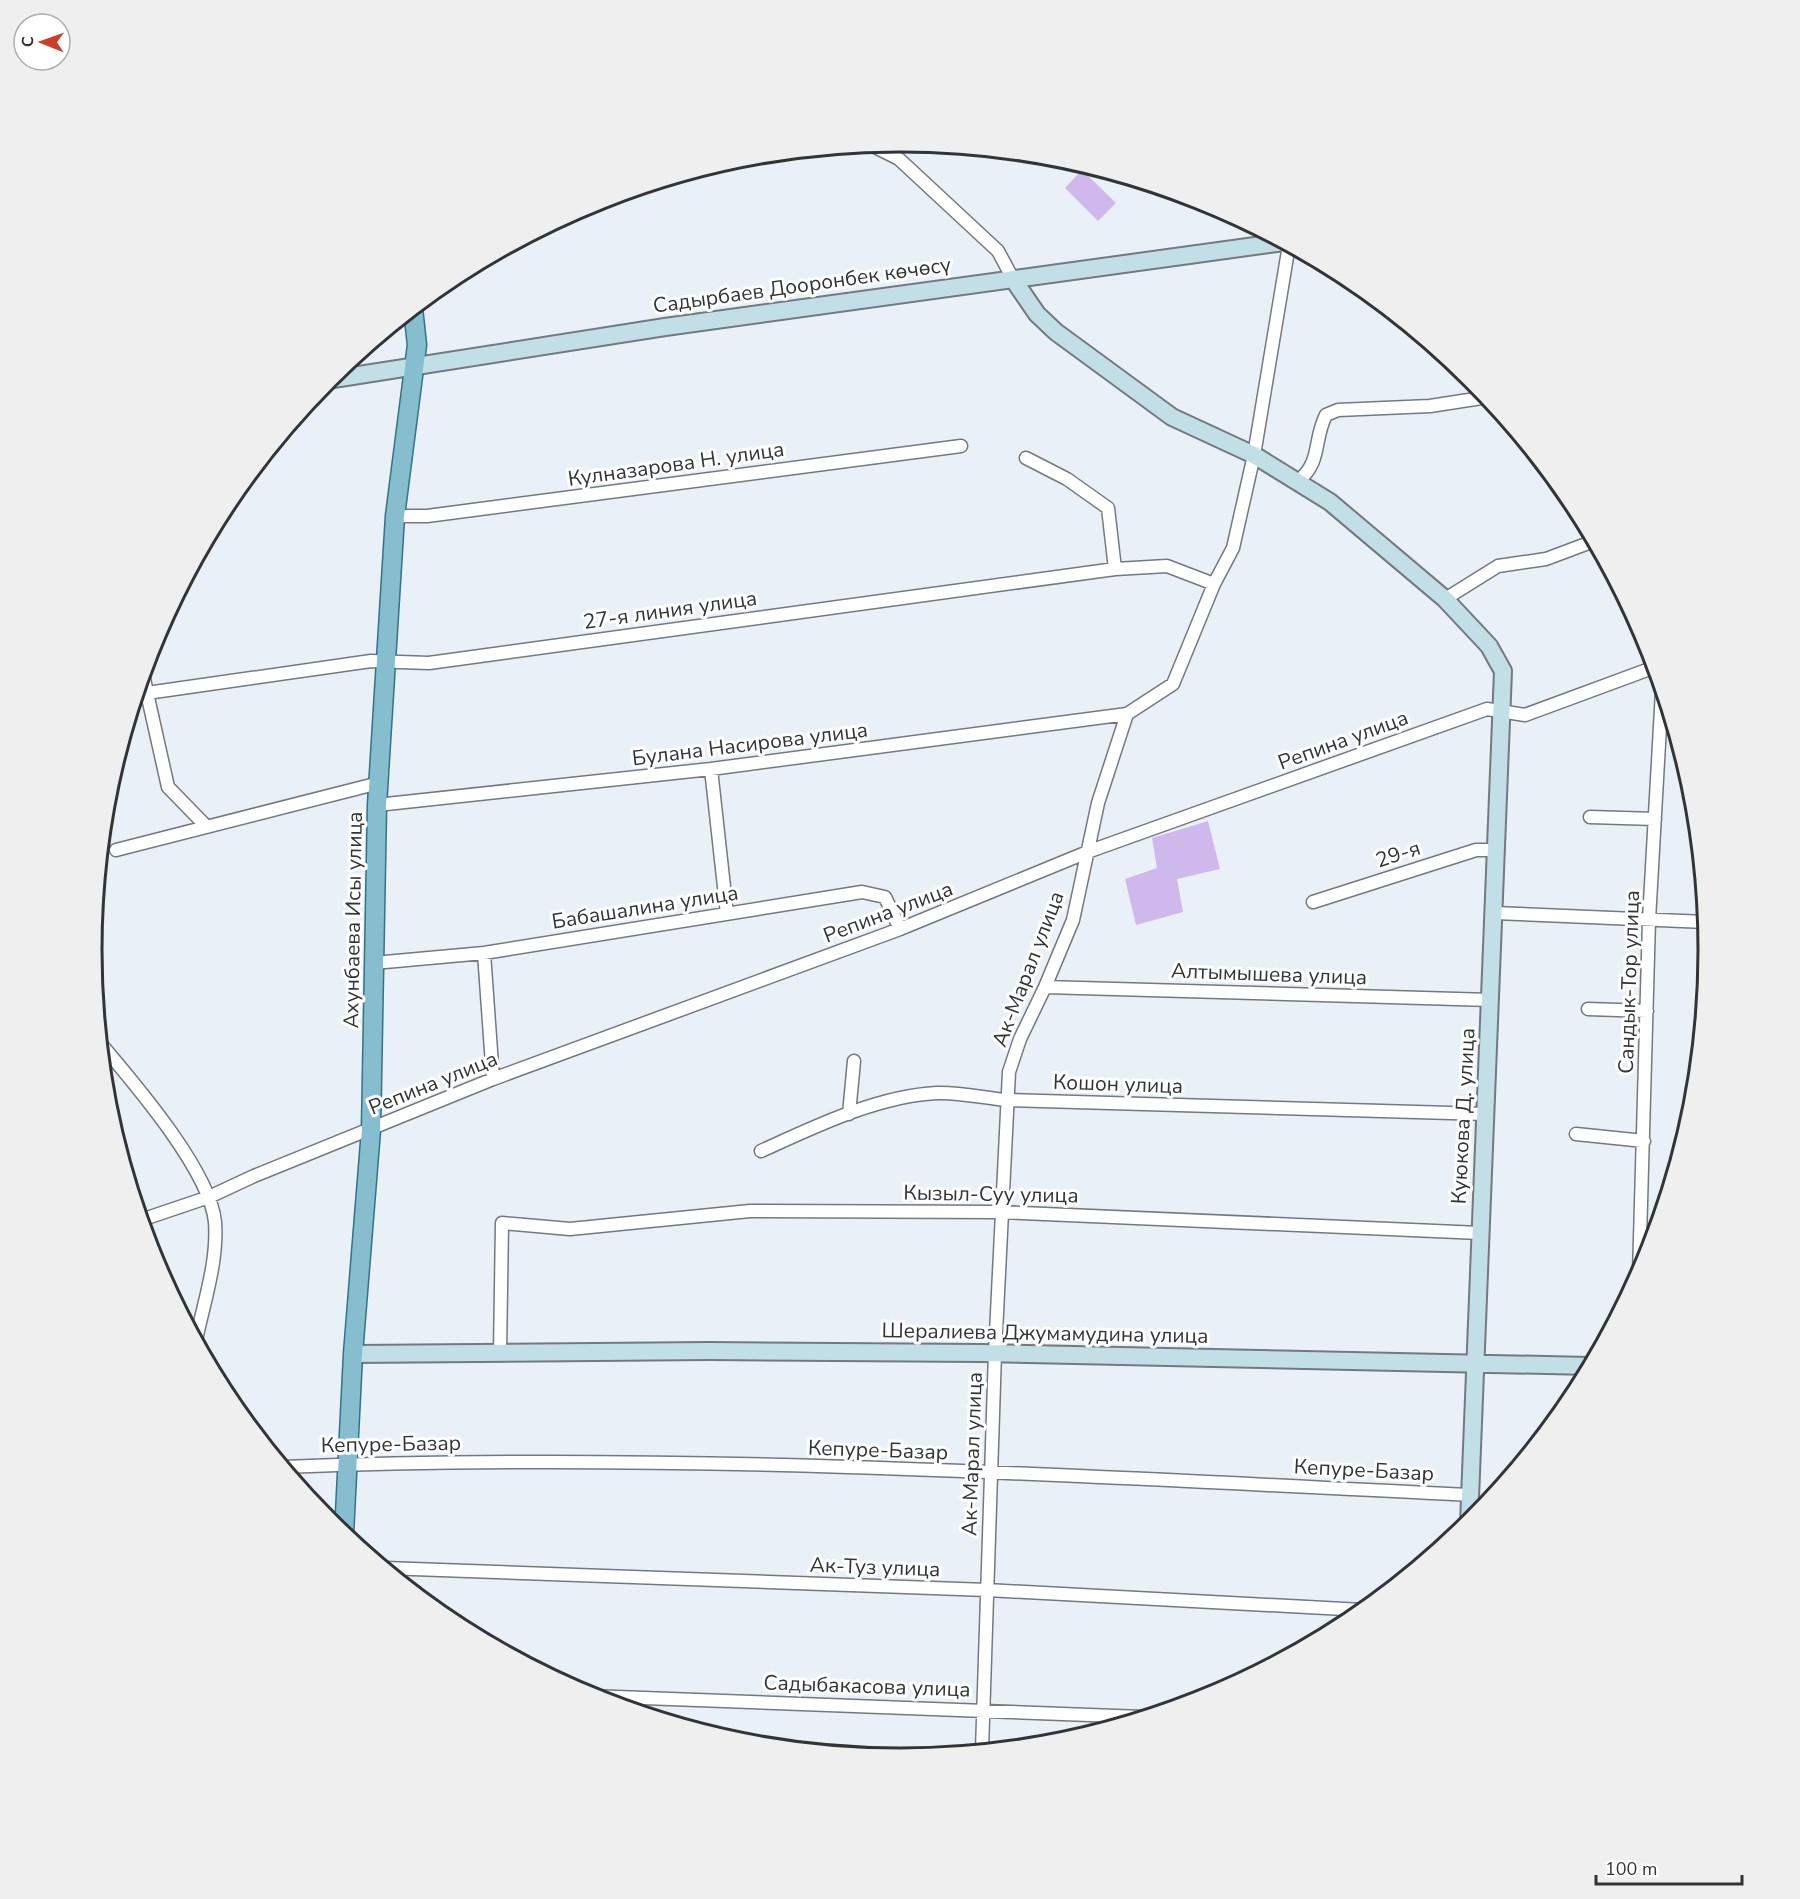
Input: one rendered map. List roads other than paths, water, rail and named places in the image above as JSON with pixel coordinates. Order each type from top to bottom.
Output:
[{"type":"main road","name":"Ахунбаева Исы улица","points":[[345,1522],[353,1354],[371,1130],[377,805],[395,516],[417,345],[414,316]]},
{"type":"street","points":[[886,152],[899,159],[998,251],[1013,279]]},
{"type":"street","name":"Садырбаев Дооронбек көчөсү","points":[[345,377],[415,364],[1272,244]]},
{"type":"street","points":[[1127,714],[1173,684],[1214,584],[1233,548],[1254,455],[1288,252]]},
{"type":"street","name":"Куюкова Д. улица","points":[[1013,279],[1036,314],[1066,339],[1172,417],[1254,455],[1330,502],[1445,599],[1473,628],[1499,662],[1504,681],[1471,1507]]},
{"type":"street","points":[[1298,482],[1316,461],[1316,445],[1326,415],[1338,410],[1430,406],[1477,399]]},
{"type":"street","name":"Кулназарова Н. улица","points":[[395,516],[427,516],[961,446]]},
{"type":"street","points":[[1026,458],[1067,479],[1108,508],[1115,568]]},
{"type":"street","points":[[1445,599],[1498,566],[1546,559],[1587,544]]},
{"type":"street","name":"27-я линия улица","points":[[147,693],[371,662],[429,663],[1115,568],[1167,566],[1214,584]]},
{"type":"street","name":"Репина улица","points":[[148,1217],[209,1197],[254,1176],[493,1079],[900,929],[1090,851],[1487,709],[1526,715],[1647,670]]},
{"type":"street","points":[[146,688],[168,787],[207,827]]},
{"type":"street","name":"Сандык-Тор улица","points":[[1640,1247],[1649,920],[1661,710]]},
{"type":"street","name":"Булана Насирова улица","points":[[377,805],[711,770],[1127,714]]},
{"type":"street","name":"Ак-Марал улица","points":[[982,1743],[995,1353],[1009,1072],[1020,1039],[1045,987],[1072,920],[1090,851],[1098,803],[1127,714]]},
{"type":"street","points":[[711,770],[727,914]]},
{"type":"street","points":[[116,850],[379,783]]},
{"type":"street","points":[[1590,817],[1655,819]]},
{"type":"street","name":"29-я","points":[[1313,902],[1476,850],[1496,850]]},
{"type":"street","name":"Бабашалина улица","points":[[374,963],[484,953],[862,892],[885,897],[900,929]]},
{"type":"street","points":[[1494,913],[1697,922]]},
{"type":"street","points":[[484,953],[493,1079]]},
{"type":"street","name":"Алтымышева улица","points":[[1045,987],[1491,1000]]},
{"type":"street","points":[[1588,1009],[1647,1011]]},
{"type":"street","points":[[109,1054],[150,1104],[183,1151],[209,1197],[215,1221],[214,1258],[198,1329]]},
{"type":"street","points":[[849,1114],[854,1061]]},
{"type":"street","name":"Кошон улица","points":[[761,1151],[827,1121],[887,1103],[937,1093],[1006,1100],[1485,1114]]},
{"type":"street","points":[[1576,1134],[1644,1141]]},
{"type":"street","name":"Кызыл-Суу улица","points":[[500,1353],[502,1223],[570,1229],[750,1211],[1001,1212],[1480,1233]]},
{"type":"street","name":"Шералиева Джумамудина улица","points":[[353,1354],[710,1351],[995,1353],[1476,1363],[1579,1369]]},
{"type":"street","name":"Кепуре-Базар","points":[[293,1467],[490,1462],[743,1465],[992,1473],[1471,1495]]},
{"type":"street","name":"Ак-Туз улица","points":[[397,1568],[987,1590],[1348,1609]]},
{"type":"street","name":"Садыбакасова улица","points":[[622,1697],[1120,1716]]}]
